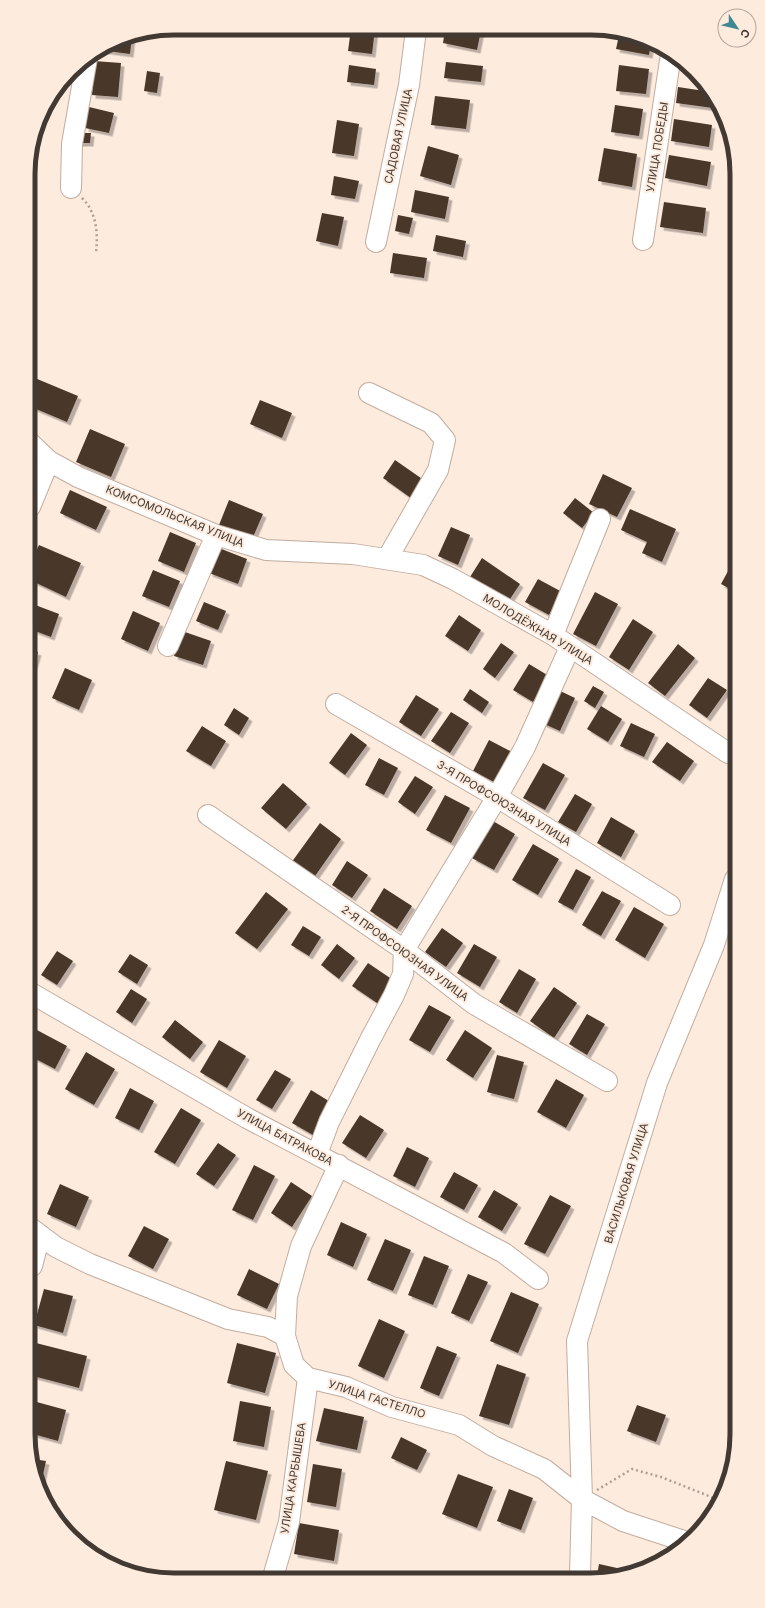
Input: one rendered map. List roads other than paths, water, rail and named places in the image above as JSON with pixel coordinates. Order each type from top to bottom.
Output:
[{"type":"street","name":"САДОВАЯ УЛИЦА","points":[[376,242],[409,85],[415,35]]},
{"type":"street","name":"УЛИЦА ПОБЕДЫ","points":[[643,240],[670,60]]},
{"type":"street","points":[[71,188],[72,144],[86,66]]},
{"type":"street","points":[[369,393],[430,423],[445,440],[438,470],[387,559]]},
{"type":"street","name":"КОМСОМОЛЬСКАЯ УЛИЦА","points":[[35,448],[49,461],[78,477],[216,535],[266,550],[353,554]]},
{"type":"street","points":[[35,495],[49,461]]},
{"type":"street","points":[[552,635],[600,519]]},
{"type":"street","points":[[168,646],[216,535]]},
{"type":"street","name":"МОЛОДЁЖНАЯ УЛИЦА","points":[[353,554],[424,565],[454,579],[552,635],[728,753]]},
{"type":"street","points":[[317,1154],[329,1122],[394,995],[403,974],[404,950],[497,797],[525,747],[570,647]]},
{"type":"street","name":"3-Я ПРОФСОЮЗНАЯ УЛИЦА","points":[[336,704],[497,797],[670,905]]},
{"type":"street","name":"2-Я ПРОФСОЮЗНАЯ УЛИЦА","points":[[208,815],[404,950],[474,1004],[607,1081]]},
{"type":"street","name":"ВАСИЛЬКОВАЯ УЛИЦА","points":[[580,1573],[582,1499],[577,1341],[657,1084],[714,944],[730,894]]},
{"type":"street","name":"УЛИЦА БАТРАКОВА","points":[[35,995],[247,1118],[339,1165],[504,1254],[538,1279]]},
{"type":"street","points":[[308,1378],[294,1365],[285,1336],[287,1296],[301,1246],[339,1165]]},
{"type":"street","points":[[36,1232],[56,1247],[90,1264],[228,1319],[268,1327],[285,1336]]},
{"type":"street","name":"УЛИЦА ГАСТЕЛЛО","points":[[308,1378],[346,1387],[392,1407],[459,1425],[493,1446],[544,1469],[582,1499],[623,1521],[681,1540]]},
{"type":"street","name":"УЛИЦА КАРБЫШЕВА","points":[[274,1573],[289,1522],[308,1378]]}]
